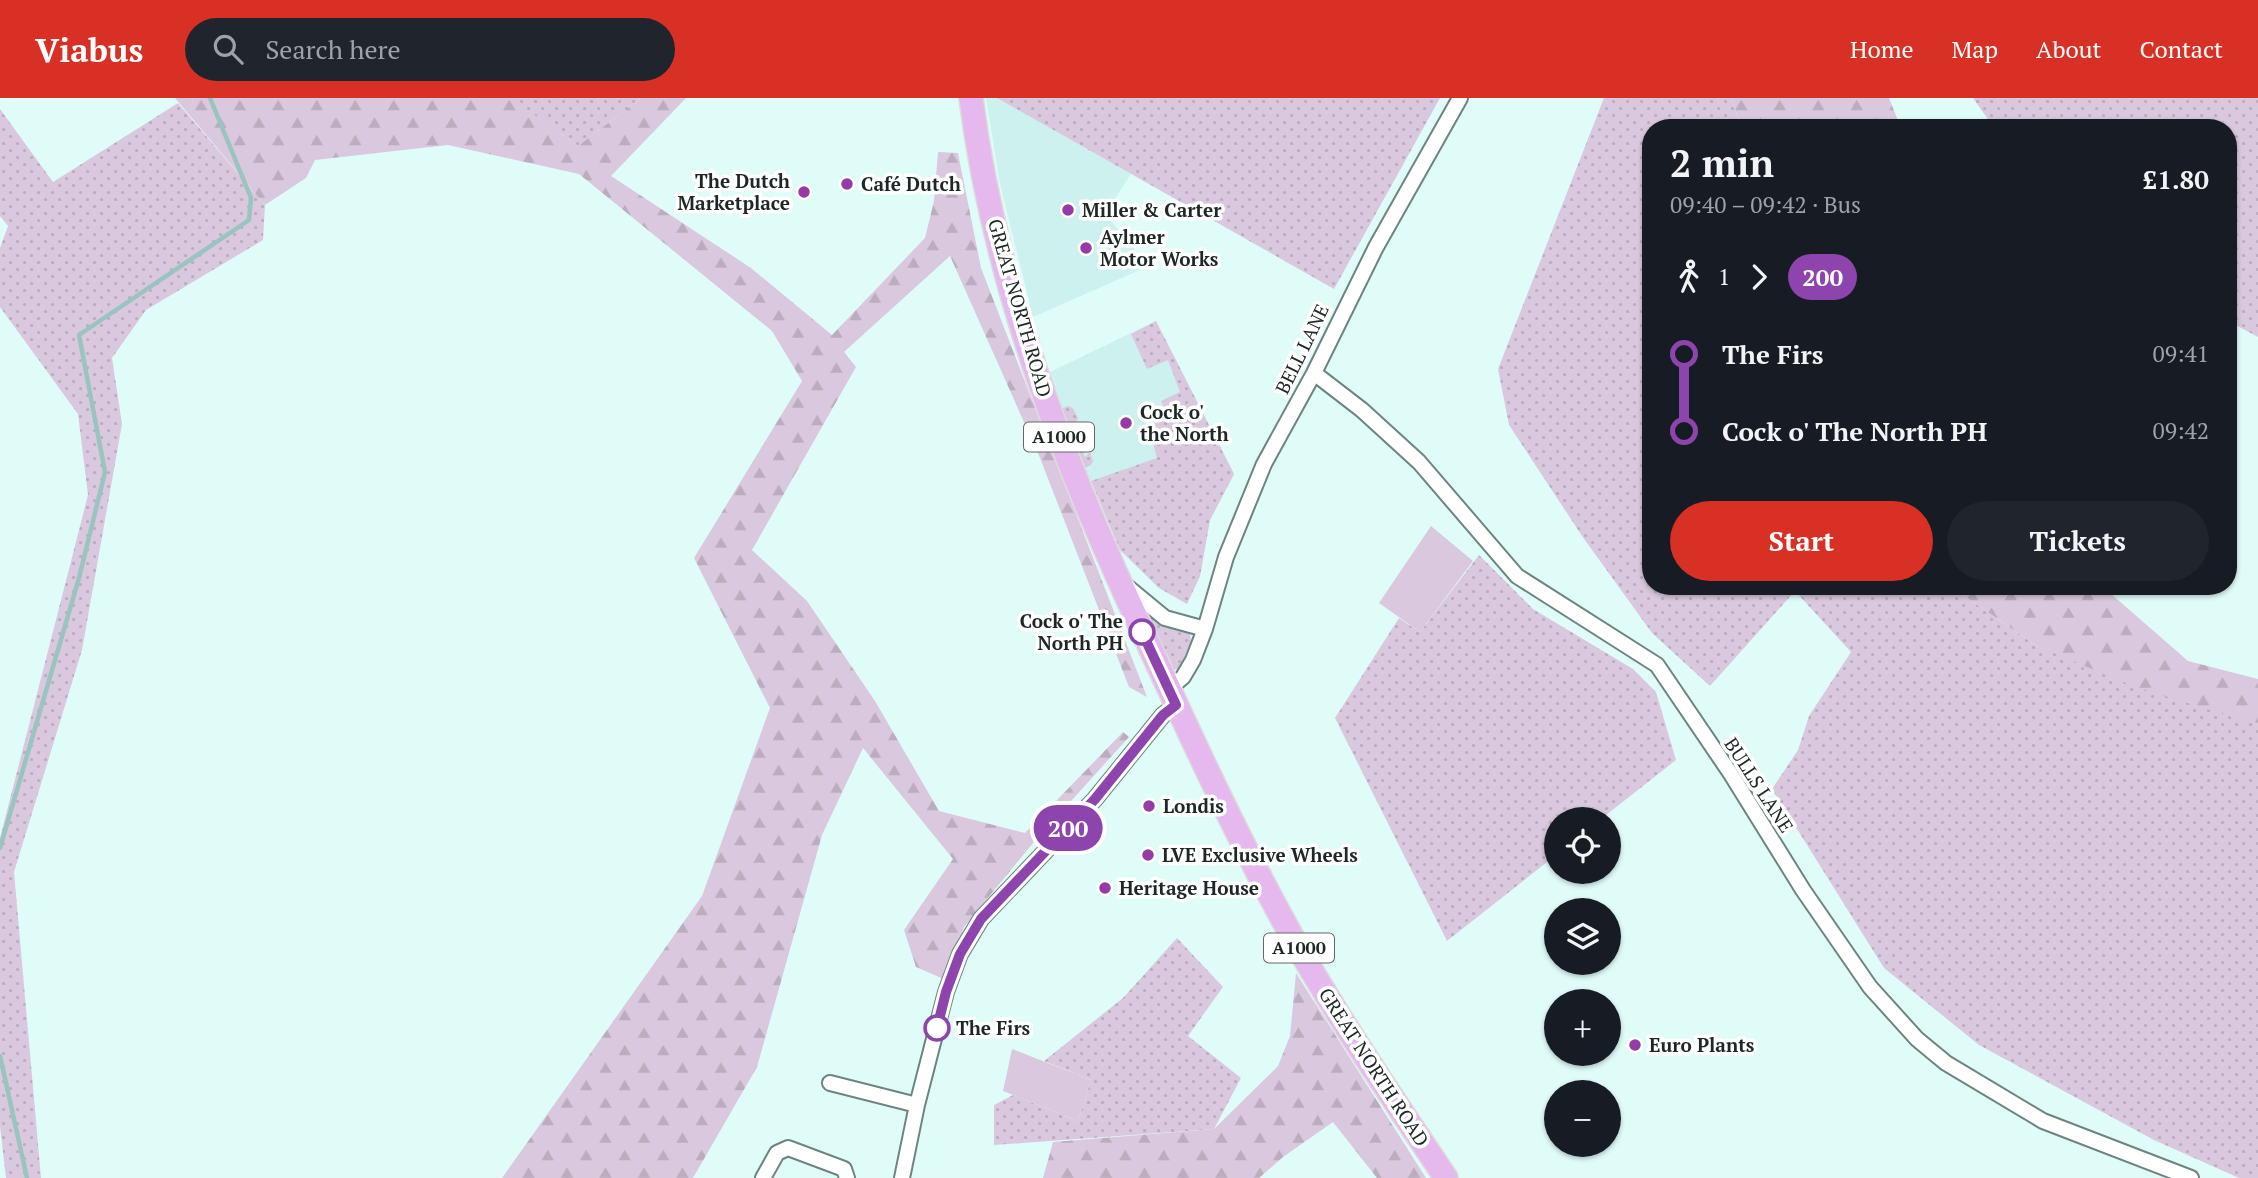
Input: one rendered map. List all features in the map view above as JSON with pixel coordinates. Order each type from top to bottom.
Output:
[{"type":"main road","name":"GREAT NORTH ROAD","points":[[971,98],[1005,267],[1029,351],[1075,481],[1117,578],[1231,818],[1289,930],[1322,987],[1446,1178]]},
{"type":"street","name":"BELL LANE","points":[[902,1178],[917,1105],[946,992],[960,954],[981,919],[1095,799],[1163,715],[1193,660],[1226,556],[1264,464],[1314,373],[1376,247],[1460,98]]},
{"type":"street","name":"BULLS LANE","points":[[1314,373],[1362,410],[1419,462],[1517,576],[1657,665],[1731,774],[1803,890],[1870,987],[1917,1040],[1946,1063],[2043,1121],[2192,1178]]},
{"type":"street","points":[[1117,578],[1166,618],[1205,629]]},
{"type":"street","points":[[830,1083],[917,1105]]},
{"type":"street","points":[[763,1178],[777,1153],[788,1148],[844,1169],[848,1178]]},
{"type":"shaded area","points":[[986,98],[997,98],[1131,174],[1105,214],[1149,266],[1033,317],[1000,184]]},
{"type":"shaded area","points":[[1156,321],[1234,474],[1210,520],[1200,576],[1187,604],[1159,588],[1120,550],[1091,481],[1083,469],[1050,372]]},
{"type":"green space","points":[[175,98],[511,98],[578,146],[641,98],[686,98],[611,176],[751,268],[832,335],[925,238],[934,201],[938,152],[958,153],[981,268],[1147,697],[1129,687],[1040,458],[950,256],[844,352],[856,367],[752,550],[807,601],[875,701],[939,811],[1025,833],[1123,732],[1129,737],[1034,842],[964,927],[946,980],[916,967],[904,930],[953,859],[863,748],[822,835],[757,1067],[693,1178],[502,1178],[702,896],[770,708],[694,558],[802,381],[772,331],[579,174],[448,145],[315,160],[306,178],[265,205]]},
{"type":"green space","points":[[510,98],[641,98],[578,146]]},
{"type":"green space","points":[[997,98],[1440,98],[1334,289]]},
{"type":"green space","points":[[1604,98],[1731,98],[1739,119],[1642,119],[1642,595],[1791,595],[1710,686],[1652,633],[1582,536],[1509,425],[1498,369]]},
{"type":"green space","points":[[1731,98],[1889,98],[1897,119],[1739,119]]},
{"type":"green space","points":[[1973,98],[2258,98],[2258,337],[2237,326],[2237,119],[1988,119]]},
{"type":"green space","points":[[178,103],[265,205],[263,240],[146,310],[112,358],[122,424],[82,650],[14,872],[41,1178],[6,1178],[0,1126],[0,838],[88,495],[78,414],[0,307],[0,248],[8,226],[0,216],[0,109],[53,182]]},
{"type":"green space","points":[[1156,321],[1234,474],[1210,520],[1200,576],[1187,604],[1159,588],[1120,550],[1091,481],[1157,458],[1148,425],[1169,417],[1161,401],[1180,392],[1168,360],[1147,369],[1131,334]]},
{"type":"green space","points":[[1068,406],[1073,408],[1078,419],[1073,425],[1085,457],[1090,452],[1093,461],[1083,469],[1061,409]]},
{"type":"green space","points":[[1431,526],[1473,561],[1420,632],[1379,603]]},
{"type":"green space","points":[[1479,555],[1533,609],[1633,669],[1656,692],[1676,760],[1616,807],[1544,807],[1544,864],[1447,941],[1335,718],[1399,618],[1420,632]]},
{"type":"green space","points":[[1799,595],[1963,595],[2037,646],[2258,725],[2258,1178],[2239,1178],[2154,1140],[1979,1045],[1884,968],[1772,789],[1798,750],[1809,716],[1851,652]]},
{"type":"green space","points":[[1963,595],[2112,595],[2188,661],[2258,679],[2258,725],[2133,686],[2037,646]]},
{"type":"green space","points":[[1145,612],[1190,633],[1191,641],[1179,669],[1172,670]]},
{"type":"green space","points":[[1177,938],[1223,987],[1188,1036],[1241,1078],[1214,1129],[994,1145],[994,1105],[1013,1095],[1078,1121],[1091,1080],[1044,1061],[1123,998]]},
{"type":"green space","points":[[1296,973],[1426,1178],[1377,1178],[1333,1122],[1283,1157],[1259,1178],[1043,1178],[1053,1142],[1214,1129],[1278,1066],[1290,1036]]},
{"type":"green space","points":[[1012,1049],[1091,1080],[1078,1121],[1003,1091]]},
{"type":"waterway","points":[[0,848],[79,578],[105,472],[79,335],[249,220],[251,198],[210,98]]},
{"type":"waterway","points":[[0,1056],[27,1178]]},
{"type":"bus line","name":"200","points":[[937,1028],[960,954],[981,919],[1095,799],[1163,715],[1176,705],[1142,632]]},
{"type":"place","name":"Café Dutch","points":[[847,184]]},
{"type":"place","name":"The Dutch Marketplace","points":[[804,192]]},
{"type":"place","name":"Miller & Carter","points":[[1068,210]]},
{"type":"place","name":"Aylmer Motor Works","points":[[1086,248]]},
{"type":"place","name":"Cock o' the North","points":[[1126,423]]},
{"type":"place","name":"Cock o' The North PH","points":[[1142,632]]},
{"type":"place","name":"Londis","points":[[1149,806]]},
{"type":"place","name":"LVE Exclusive Wheels","points":[[1148,855]]},
{"type":"place","name":"Heritage House","points":[[1105,888]]},
{"type":"place","name":"The Firs","points":[[937,1028]]},
{"type":"place","name":"Euro Plants","points":[[1635,1045]]}]
